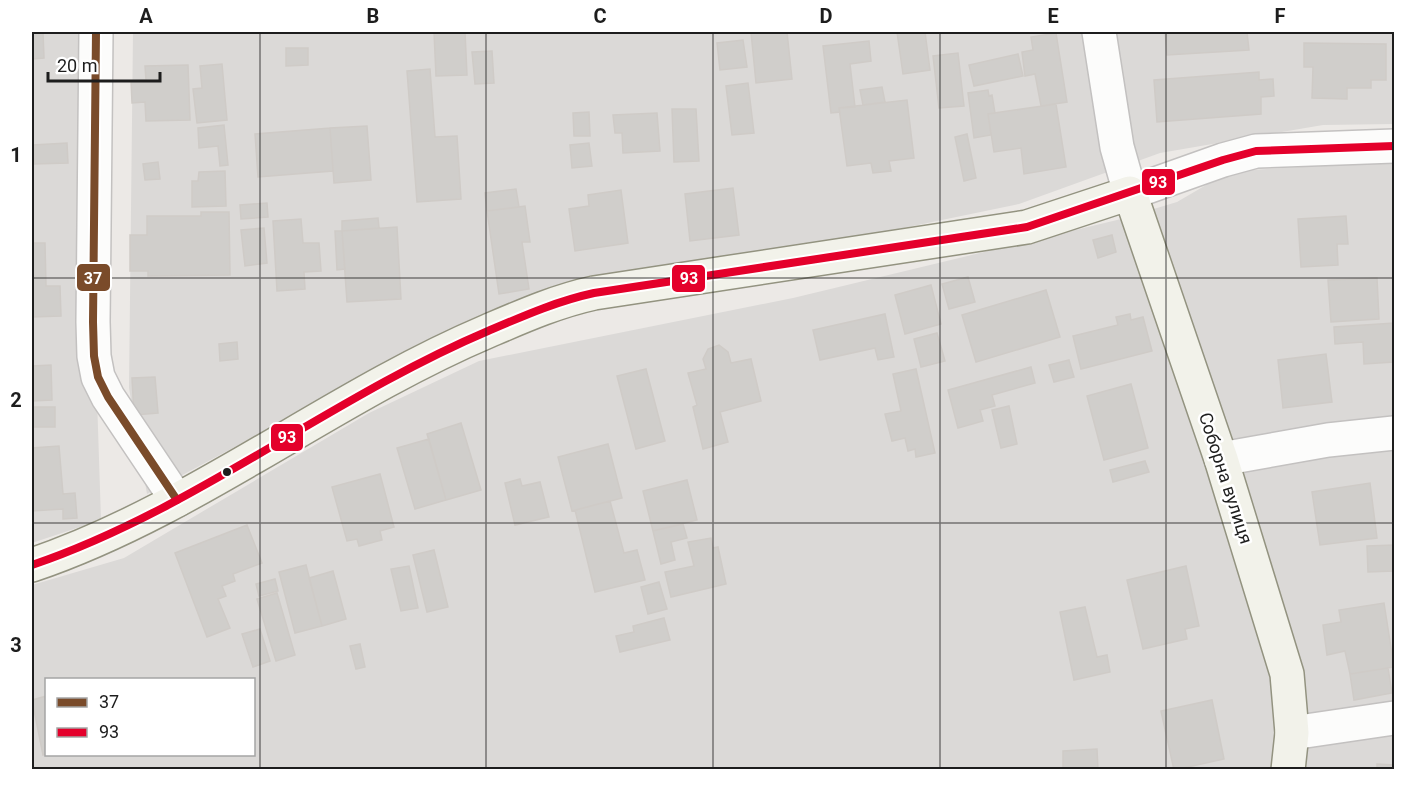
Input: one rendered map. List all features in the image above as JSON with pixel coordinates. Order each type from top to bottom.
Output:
[{"type":"street","points":[[96,32],[93,322],[95,366],[108,397],[177,500]]},
{"type":"street","points":[[1099,32],[1117,147],[1130,193]]},
{"type":"street","points":[[32,565],[80,547],[177,500],[417,363],[550,304],[594,293],[1027,227],[1223,160],[1256,151],[1395,146]]},
{"type":"street","name":"Соборна вулиця","points":[[1130,193],[1221,459],[1287,674],[1292,733],[1288,770]]},
{"type":"street","points":[[1221,459],[1328,440],[1395,433]]},
{"type":"street","points":[[1292,733],[1395,718]]},
{"type":"shaded area","points":[[32,32],[85,32],[101,520],[32,543]]},
{"type":"shaded area","points":[[133,32],[1394,32],[1394,124],[1323,125],[1160,153],[1019,204],[570,297],[460,326],[147,494],[129,388]]},
{"type":"shaded area","points":[[1394,162],[1394,769],[32,770],[32,585],[124,558],[369,413],[479,361],[793,298],[1117,220],[1177,202],[1230,171]]},
{"type":"building","points":[[32,32],[43,32],[44,58],[32,59]]},
{"type":"building","points":[[434,32],[465,32],[467,75],[436,76]]},
{"type":"building","points":[[751,32],[787,32],[792,79],[756,83]]},
{"type":"building","points":[[897,32],[925,32],[930,70],[903,74]]},
{"type":"building","points":[[1165,32],[1247,32],[1249,50],[1167,55]]},
{"type":"building","points":[[1056,33],[1067,102],[1041,106],[1035,74],[1025,76],[1022,52],[1033,50],[1031,37]]},
{"type":"building","points":[[743,40],[747,67],[720,70],[717,43]]},
{"type":"building","points":[[869,41],[871,61],[850,64],[855,107],[839,108],[840,112],[831,113],[823,46]]},
{"type":"building","points":[[1304,43],[1386,44],[1386,80],[1371,80],[1371,88],[1347,88],[1347,99],[1312,98],[1313,67],[1304,67]]},
{"type":"building","points":[[286,48],[308,48],[308,65],[286,66]]},
{"type":"building","points":[[492,51],[494,83],[475,84],[472,52]]},
{"type":"building","points":[[958,53],[964,106],[939,108],[933,56]]},
{"type":"building","points":[[1018,54],[1023,76],[974,86],[969,65]]},
{"type":"building","points":[[222,64],[227,120],[197,123],[193,89],[202,88],[200,66]]},
{"type":"building","points":[[188,65],[190,120],[146,121],[145,102],[132,103],[131,81],[146,80],[145,66]]},
{"type":"building","points":[[430,69],[435,137],[457,136],[461,199],[417,202],[407,71]]},
{"type":"building","points":[[1259,72],[1259,80],[1273,79],[1274,96],[1261,97],[1261,114],[1157,122],[1154,80]]},
{"type":"building","points":[[748,83],[754,133],[732,135],[726,86]]},
{"type":"building","points":[[882,87],[885,102],[863,105],[860,90]]},
{"type":"building","points":[[988,90],[989,96],[992,95],[995,113],[988,114],[991,135],[974,138],[968,93]]},
{"type":"building","points":[[907,100],[914,158],[889,161],[891,171],[873,173],[871,163],[847,166],[839,108]]},
{"type":"building","points":[[1056,104],[1066,167],[1024,174],[1021,148],[994,152],[988,114]]},
{"type":"building","points":[[672,109],[696,109],[699,161],[674,162]]},
{"type":"building","points":[[589,112],[590,136],[574,136],[573,113]]},
{"type":"building","points":[[657,113],[660,151],[623,153],[622,133],[615,133],[613,115]]},
{"type":"building","points":[[224,125],[228,165],[220,166],[218,146],[199,148],[198,128]]},
{"type":"building","points":[[367,126],[371,180],[334,183],[330,128]]},
{"type":"building","points":[[330,128],[333,171],[258,177],[255,134]]},
{"type":"building","points":[[967,134],[976,178],[964,181],[955,137]]},
{"type":"building","points":[[67,143],[68,163],[34,164],[33,145]]},
{"type":"building","points":[[589,143],[592,166],[572,168],[570,145]]},
{"type":"building","points":[[158,162],[160,179],[145,180],[143,164]]},
{"type":"building","points":[[225,171],[226,206],[192,207],[192,181],[198,181],[199,172]]},
{"type":"building","points":[[733,188],[739,235],[690,241],[685,194]]},
{"type":"building","points":[[516,189],[519,207],[487,211],[485,193]]},
{"type":"building","points":[[621,190],[628,243],[575,251],[569,209],[589,206],[588,195]]},
{"type":"building","points":[[267,203],[268,217],[241,219],[240,205]]},
{"type":"building","points":[[525,206],[530,242],[522,242],[529,289],[499,294],[487,211]]},
{"type":"building","points":[[201,212],[229,212],[230,275],[148,276],[148,271],[130,271],[130,235],[147,235],[147,216],[201,216]]},
{"type":"building","points":[[1346,216],[1348,244],[1337,244],[1338,265],[1301,267],[1298,219]]},
{"type":"building","points":[[378,218],[379,228],[342,231],[342,221]]},
{"type":"building","points":[[301,219],[303,243],[319,243],[321,271],[304,272],[305,289],[277,291],[273,221]]},
{"type":"building","points":[[397,227],[401,299],[347,302],[342,231]]},
{"type":"building","points":[[264,228],[267,263],[245,266],[241,230]]},
{"type":"building","points":[[335,231],[342,231],[345,269],[337,270]]},
{"type":"building","points":[[1112,235],[1116,252],[1098,258],[1093,240]]},
{"type":"building","points":[[32,243],[45,243],[46,286],[60,286],[61,316],[32,317]]},
{"type":"building","points":[[968,277],[975,302],[949,309],[942,284]]},
{"type":"building","points":[[1377,278],[1379,319],[1331,322],[1328,280]]},
{"type":"building","points":[[931,285],[941,324],[905,334],[895,295]]},
{"type":"building","points":[[1046,290],[1060,337],[976,362],[962,315]]},
{"type":"building","points":[[885,314],[894,357],[878,360],[875,348],[820,360],[813,330]]},
{"type":"building","points":[[1130,314],[1131,320],[1143,317],[1152,351],[1081,369],[1073,336],[1118,325],[1116,317]]},
{"type":"building","points":[[1394,323],[1394,362],[1364,364],[1363,342],[1335,344],[1334,327]]},
{"type":"building","points":[[937,333],[945,361],[921,367],[914,339]]},
{"type":"building","points":[[237,342],[238,359],[220,361],[219,344]]},
{"type":"building","points":[[719,345],[728,352],[731,363],[751,359],[761,401],[720,412],[728,442],[703,449],[693,407],[697,405],[688,373],[706,369],[703,359],[708,349]]},
{"type":"building","points":[[1326,354],[1332,402],[1283,408],[1278,360]]},
{"type":"building","points":[[1069,360],[1074,377],[1054,382],[1049,365]]},
{"type":"building","points":[[51,365],[52,400],[32,401],[32,366]]},
{"type":"building","points":[[1031,367],[1035,383],[992,395],[995,406],[980,410],[983,421],[958,428],[948,390]]},
{"type":"building","points":[[646,369],[665,441],[636,449],[617,376]]},
{"type":"building","points":[[916,369],[935,453],[916,457],[915,449],[908,451],[905,438],[892,441],[885,414],[901,411],[893,374]]},
{"type":"building","points":[[155,377],[158,413],[134,415],[132,378]]},
{"type":"building","points":[[1131,384],[1148,448],[1104,460],[1087,396]]},
{"type":"building","points":[[1009,406],[1017,444],[1001,448],[992,410]]},
{"type":"building","points":[[32,407],[55,407],[55,427],[32,427]]},
{"type":"building","points":[[461,423],[481,490],[446,500],[427,434]]},
{"type":"building","points":[[429,439],[446,500],[415,509],[397,448]]},
{"type":"building","points":[[608,444],[622,498],[572,511],[558,457]]},
{"type":"building","points":[[59,446],[63,494],[75,493],[77,518],[63,519],[63,509],[32,511],[32,448]]},
{"type":"building","points":[[1145,461],[1149,472],[1113,482],[1110,470]]},
{"type":"building","points":[[380,474],[394,527],[380,531],[382,540],[359,546],[357,539],[347,541],[332,487]]},
{"type":"building","points":[[520,479],[522,486],[540,482],[549,517],[515,525],[505,483]]},
{"type":"building","points":[[687,480],[697,520],[653,531],[643,491]]},
{"type":"building","points":[[1370,483],[1377,538],[1320,545],[1312,492]]},
{"type":"building","points":[[610,501],[624,553],[637,550],[645,580],[595,592],[575,510]]},
{"type":"building","points":[[683,524],[687,538],[671,542],[675,560],[661,564],[653,531]]},
{"type":"building","points":[[247,525],[262,563],[233,574],[235,581],[222,586],[226,596],[218,599],[230,628],[207,637],[175,553]]},
{"type":"building","points":[[711,538],[713,548],[718,547],[726,584],[671,597],[665,572],[694,566],[688,542]]},
{"type":"building","points":[[1394,545],[1394,571],[1368,572],[1367,546]]},
{"type":"building","points":[[434,550],[448,607],[427,612],[413,555]]},
{"type":"building","points":[[306,565],[322,626],[295,633],[279,572]]},
{"type":"building","points":[[409,566],[418,608],[401,611],[391,569]]},
{"type":"building","points":[[1186,566],[1199,626],[1185,629],[1187,639],[1143,649],[1127,580]]},
{"type":"building","points":[[333,571],[346,619],[322,626],[309,578]]},
{"type":"building","points":[[275,579],[278,591],[259,596],[256,584]]},
{"type":"building","points":[[659,582],[667,609],[648,614],[641,587]]},
{"type":"building","points":[[277,593],[295,655],[276,661],[257,599]]},
{"type":"building","points":[[1384,603],[1394,667],[1350,674],[1345,651],[1327,655],[1323,625],[1341,622],[1339,610]]},
{"type":"building","points":[[1085,607],[1097,657],[1107,655],[1110,672],[1074,680],[1060,612]]},
{"type":"building","points":[[664,618],[670,640],[620,652],[616,636],[634,632],[633,626]]},
{"type":"building","points":[[260,629],[270,661],[253,667],[242,634]]},
{"type":"building","points":[[360,644],[365,667],[356,669],[350,646]]},
{"type":"building","points":[[1388,668],[1392,693],[1354,700],[1350,674]]},
{"type":"building","points":[[45,696],[45,754],[43,755],[32,700]]},
{"type":"building","points":[[1212,700],[1224,759],[1174,770],[1161,711]]},
{"type":"building","points":[[1097,749],[1098,770],[1063,770],[1063,751]]},
{"type":"building","points":[[1377,764],[1394,765],[1394,770],[1377,770]]},
{"type":"transit line","name":"37","points":[[96,32],[94,356],[98,377],[108,397],[177,500]]},
{"type":"transit line","name":"93","points":[[32,565],[92,542],[149,515],[430,358],[488,331],[567,300],[594,293],[1027,227],[1223,160],[1256,151],[1394,146]]}]
